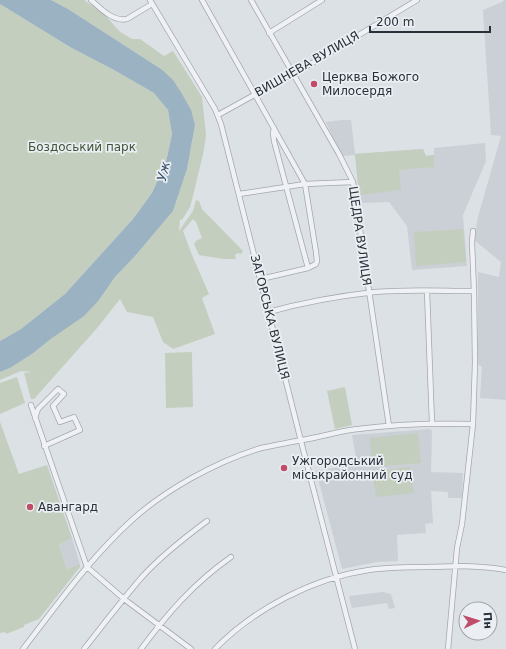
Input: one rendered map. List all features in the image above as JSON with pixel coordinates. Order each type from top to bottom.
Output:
[{"type":"street","points":[[91,0],[108,13],[122,20],[131,16],[151,2]]},
{"type":"street","points":[[202,0],[256,94],[305,184],[317,261],[314,266],[308,268],[261,279]]},
{"type":"street","name":"ЩЕДРА ВУЛИЦЯ","points":[[251,0],[339,154],[353,182],[368,293],[389,426]]},
{"type":"street","points":[[269,33],[322,0]]},
{"type":"street","name":"ВИШНЕВА ВУЛИЦЯ","points":[[218,115],[314,62],[417,0]]},
{"type":"street","name":"ЗАГОРСЬКА ВУЛИЦЯ","points":[[151,2],[187,60],[218,115],[355,649]]},
{"type":"street","points":[[274,128],[272,133],[308,268]]},
{"type":"street","points":[[239,194],[305,184],[353,182]]},
{"type":"street","points":[[448,649],[455,566],[464,509],[473,424],[475,363],[473,231]]},
{"type":"street","points":[[427,291],[432,423]]},
{"type":"street","points":[[269,312],[317,300],[368,293],[474,291]]},
{"type":"street","points":[[35,418],[38,410],[58,389],[64,394],[54,406],[60,422],[74,417],[80,430],[44,446]]},
{"type":"street","points":[[30,405],[87,567],[124,599],[191,649]]},
{"type":"street","points":[[23,649],[87,567],[132,520],[179,485],[218,465],[249,452],[358,429],[432,423],[473,424]]},
{"type":"street","points":[[84,649],[142,577],[176,544],[207,521]]},
{"type":"street","points":[[141,649],[159,625],[185,595],[231,557]]},
{"type":"street","points":[[215,649],[239,626],[260,612],[296,593],[337,577],[381,568],[479,566],[506,570]]},
{"type":"shaded area","points":[[506,0],[506,400],[480,398],[482,367],[478,364],[478,272],[499,277],[501,262],[474,240],[478,217],[501,136],[491,135],[483,10]]},
{"type":"shaded area","points":[[351,120],[355,154],[423,149],[426,156],[434,155],[434,148],[485,143],[486,161],[463,215],[467,266],[412,270],[407,226],[389,202],[360,203],[355,155],[342,156],[326,122]]},
{"type":"shaded area","points":[[430,429],[432,431],[431,472],[463,473],[462,498],[448,498],[448,492],[431,491],[433,523],[425,524],[426,533],[397,535],[398,561],[377,562],[342,569],[316,471],[357,464],[352,435]]},
{"type":"shaded area","points":[[72,538],[80,564],[67,569],[59,545]]},
{"type":"shaded area","points":[[383,592],[391,594],[395,608],[389,609],[387,603],[352,608],[349,596]]},
{"type":"green space","points":[[51,0],[84,0],[104,14],[120,32],[132,39],[140,39],[164,56],[173,51],[202,97],[206,134],[204,150],[190,207],[182,220],[180,219],[179,231],[193,211],[196,200],[199,201],[202,209],[243,251],[241,254],[238,253],[235,255],[236,259],[223,259],[199,255],[194,244],[202,238],[196,222],[193,219],[183,231],[209,294],[202,298],[215,334],[173,349],[163,342],[153,317],[127,312],[120,299],[98,327],[34,399],[31,399],[24,373],[32,372],[21,371],[0,380],[0,372],[10,368],[32,354],[99,300],[115,277],[173,211],[187,169],[195,125],[161,69],[68,9]]},
{"type":"green space","name":"Боздоський парк","points":[[0,4],[70,47],[154,93],[168,110],[172,134],[166,162],[152,193],[133,219],[65,294],[21,329],[0,341]]},
{"type":"green space","points":[[423,149],[426,156],[434,155],[434,167],[399,170],[401,190],[359,195],[355,154]]},
{"type":"green space","points":[[463,229],[466,262],[416,266],[414,232]]},
{"type":"green space","points":[[192,352],[193,407],[166,408],[165,353]]},
{"type":"green space","points":[[17,377],[25,403],[0,414],[0,383]]},
{"type":"green space","points":[[345,387],[352,425],[335,429],[327,391]]},
{"type":"green space","name":"Авангард","points":[[0,422],[19,474],[47,465],[72,538],[59,545],[67,569],[80,564],[80,567],[39,619],[6,634],[5,632],[0,633]]},
{"type":"green space","points":[[418,433],[421,463],[372,467],[370,438]]},
{"type":"green space","points":[[410,467],[414,493],[376,497],[372,472]]},
{"type":"water","name":"Уж","points":[[0,0],[51,0],[68,9],[161,69],[173,80],[182,94],[191,110],[195,125],[187,169],[173,211],[115,277],[99,300],[84,316],[32,354],[10,368],[0,372],[0,341],[21,329],[65,294],[133,219],[152,193],[166,162],[172,134],[168,110],[154,93],[70,47],[0,4]]},
{"type":"place","name":"Церква Божого Милосердя","points":[[314,84]]},
{"type":"place","name":"Ужгородський міськрайонний суд","points":[[284,468]]},
{"type":"place","name":"Авангард","points":[[30,507]]}]
